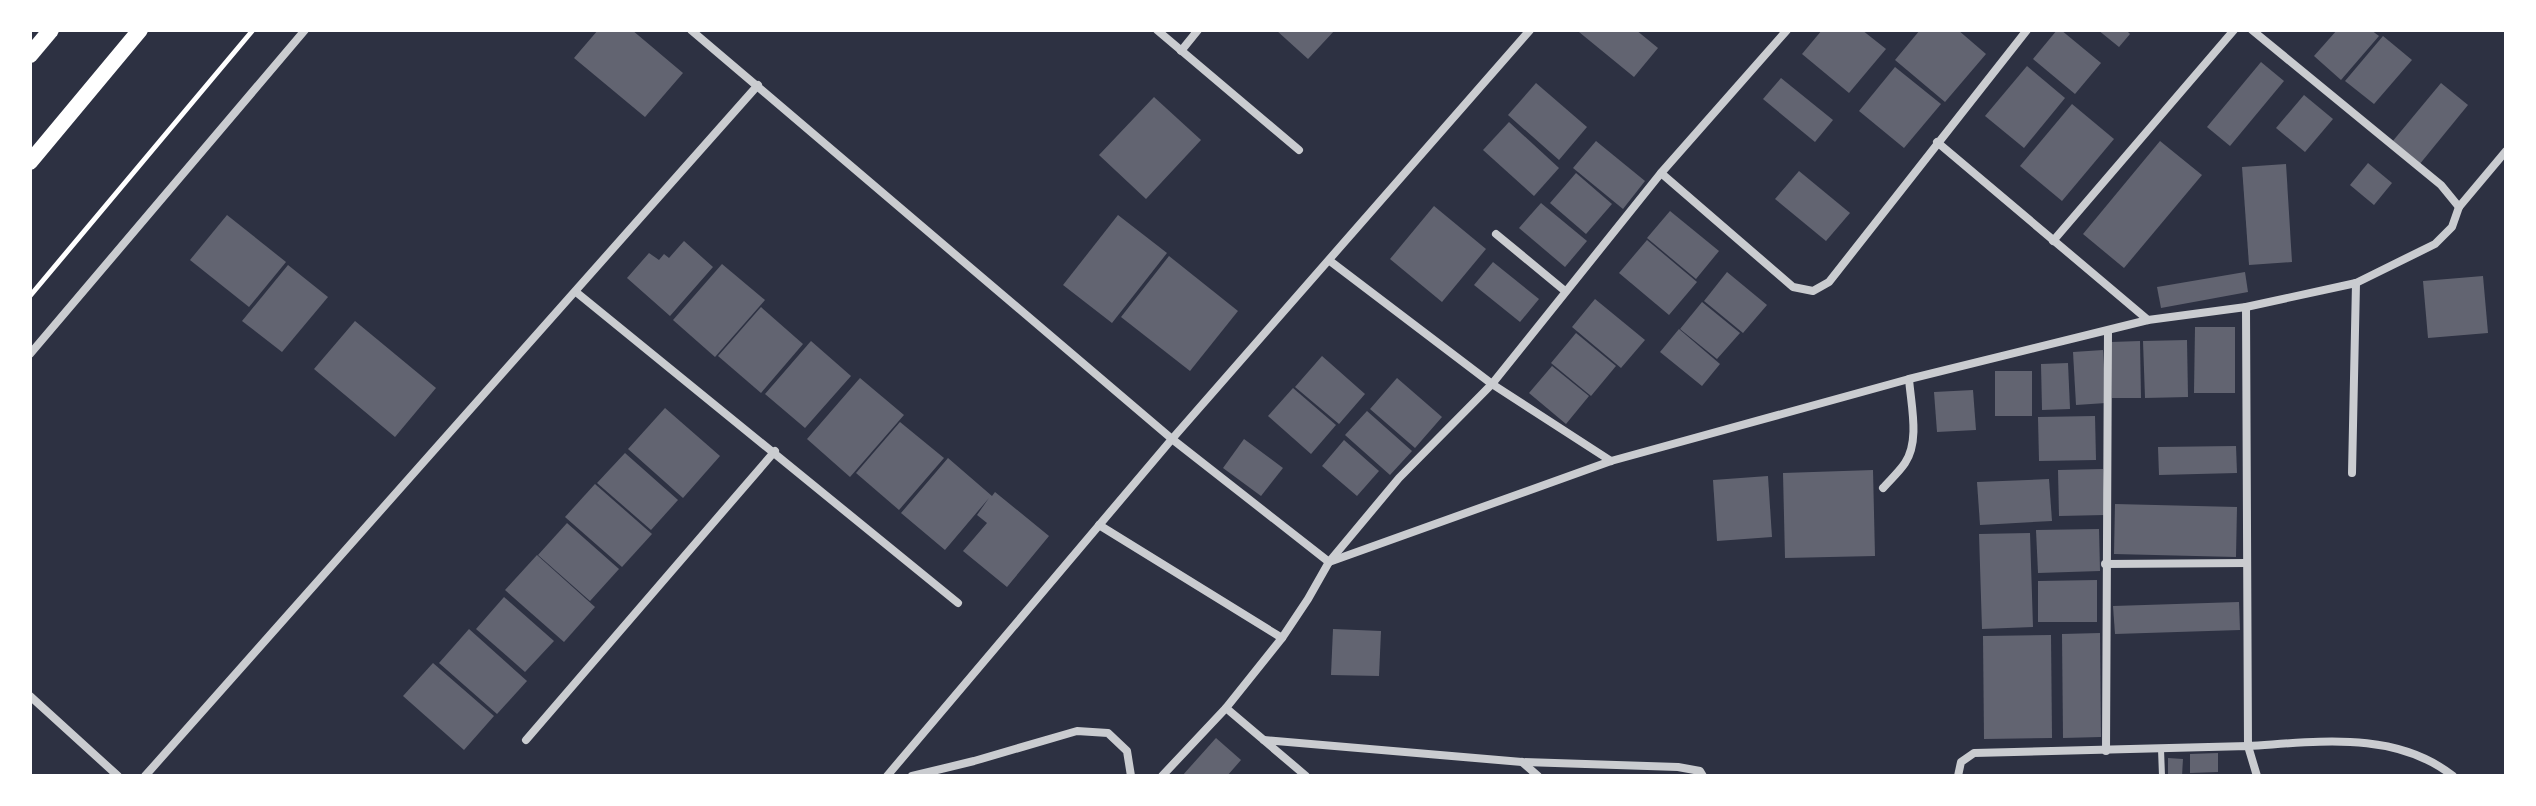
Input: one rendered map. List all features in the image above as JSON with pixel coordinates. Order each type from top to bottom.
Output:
[{"type":"main road","points":[[30,55],[51,30]]},
{"type":"main road","points":[[30,162],[140,30]]},
{"type":"street","points":[[30,354],[305,30]]},
{"type":"street","points":[[691,30],[1172,439],[1329,562]]},
{"type":"street","points":[[1157,30],[1299,150]]},
{"type":"street","points":[[1181,51],[1198,30]]},
{"type":"street","points":[[887,776],[1172,439],[1530,30]]},
{"type":"street","points":[[1162,776],[1226,708],[1282,638],[1329,562],[1399,478],[1492,384],[1661,173],[1787,30]]},
{"type":"street","points":[[1661,173],[1793,287],[1813,291],[1829,282],[2027,30]]},
{"type":"street","points":[[2053,241],[2234,30]]},
{"type":"street","points":[[2252,30],[2441,185],[2459,207]]},
{"type":"street","points":[[145,776],[758,85]]},
{"type":"street","points":[[1937,142],[2148,320]]},
{"type":"street","points":[[1329,562],[1611,461],[1909,379],[2148,320],[2246,307],[2356,283],[2435,244],[2452,227],[2459,207],[2505,152]]},
{"type":"street","points":[[1496,234],[1565,291]]},
{"type":"street","points":[[1330,261],[1492,384],[1611,461]]},
{"type":"street","points":[[2352,473],[2356,283]]},
{"type":"street","points":[[576,292],[958,603]]},
{"type":"street","points":[[2246,307],[2248,746],[2257,776]]},
{"type":"street","points":[[2106,751],[2108,331]]},
{"type":"street","points":[[1883,488],[1906,462],[1911,448],[1913,428],[1909,379]]},
{"type":"street","points":[[526,740],[775,451]]},
{"type":"street","points":[[1099,525],[1282,638]]},
{"type":"street","points":[[2105,564],[2247,563]]},
{"type":"street","points":[[30,696],[118,776]]},
{"type":"street","points":[[1226,708],[1306,776]]},
{"type":"street","points":[[912,776],[1077,731],[1108,733],[1127,751],[1131,776]]},
{"type":"street","points":[[1264,740],[1522,762],[1678,767],[1700,771],[1703,776]]},
{"type":"street","points":[[1958,776],[1961,762],[1974,753],[2106,751],[2321,741],[2371,743],[2408,750],[2453,776]]},
{"type":"street","points":[[1522,762],[1538,776]]},
{"type":"lane","points":[[2161,749],[2162,776]]},
{"type":"path","points":[[30,296],[253,30]]},
{"type":"building","points":[[598,30],[632,30],[683,73],[645,117],[574,58]]},
{"type":"building","points":[[1276,30],[1335,30],[1308,59]]},
{"type":"building","points":[[1636,30],[1658,48],[1634,77],[1579,32]]},
{"type":"building","points":[[1822,30],[1862,30],[1886,49],[1849,93],[1802,54]]},
{"type":"building","points":[[1920,30],[1958,30],[1986,54],[1945,102],[1895,60]]},
{"type":"building","points":[[2057,30],[2061,30],[2101,63],[2075,94],[2033,59]]},
{"type":"building","points":[[2098,30],[2126,30],[2130,34],[2119,47]]},
{"type":"building","points":[[2337,30],[2371,30],[2379,36],[2341,80],[2314,56]]},
{"type":"building","points":[[2383,36],[2412,60],[2374,104],[2345,81]]},
{"type":"building","points":[[2261,62],[2284,81],[2230,146],[2207,127]]},
{"type":"building","points":[[2027,66],[2065,98],[2024,148],[1985,116]]},
{"type":"building","points":[[1895,67],[1941,104],[1904,148],[1859,111]]},
{"type":"building","points":[[1781,78],[1833,120],[1815,142],[1763,99]]},
{"type":"building","points":[[1536,83],[1587,127],[1559,160],[1508,115]]},
{"type":"building","points":[[2441,83],[2468,105],[2419,165],[2392,142]]},
{"type":"building","points":[[2304,95],[2333,119],[2305,152],[2276,128]]},
{"type":"building","points":[[1154,97],[1201,140],[1146,199],[1099,155]]},
{"type":"building","points":[[2072,104],[2114,139],[2062,201],[2020,166]]},
{"type":"building","points":[[1509,122],[1559,168],[1534,196],[1483,150]]},
{"type":"building","points":[[1596,141],[1645,181],[1623,209],[1573,168]]},
{"type":"building","points":[[2160,141],[2202,175],[2124,268],[2083,234]]},
{"type":"building","points":[[2368,163],[2392,183],[2374,205],[2350,185]]},
{"type":"building","points":[[2286,164],[2292,262],[2249,265],[2242,167]]},
{"type":"building","points":[[1799,171],[1850,213],[1826,241],[1775,199]]},
{"type":"building","points":[[1576,173],[1612,204],[1586,234],[1550,203]]},
{"type":"building","points":[[1541,203],[1587,241],[1565,267],[1519,228]]},
{"type":"building","points":[[1434,206],[1486,249],[1442,302],[1390,259]]},
{"type":"building","points":[[1670,211],[1719,251],[1696,279],[1647,238]]},
{"type":"building","points":[[227,215],[286,262],[249,307],[190,260]]},
{"type":"building","points":[[1118,215],[1167,253],[1112,323],[1063,285]]},
{"type":"building","points":[[1647,240],[1697,282],[1669,315],[1619,273]]},
{"type":"building","points":[[684,241],[713,267],[670,316],[627,278],[649,253],[659,260],[664,254],[669,258]]},
{"type":"building","points":[[1169,256],[1238,311],[1190,371],[1121,317]]},
{"type":"building","points":[[1493,262],[1539,299],[1520,322],[1474,285]]},
{"type":"building","points":[[722,264],[765,300],[715,357],[673,320]]},
{"type":"building","points":[[288,265],[328,297],[282,352],[242,321]]},
{"type":"building","points":[[1727,272],[1767,305],[1743,333],[1704,301]]},
{"type":"building","points":[[2245,272],[2248,292],[2161,308],[2157,287]]},
{"type":"building","points":[[2483,276],[2488,333],[2428,338],[2423,281]]},
{"type":"building","points":[[1595,299],[1645,340],[1621,368],[1572,327]]},
{"type":"building","points":[[1702,302],[1740,333],[1717,359],[1680,329]]},
{"type":"building","points":[[761,307],[803,344],[761,393],[718,356]]},
{"type":"building","points":[[355,321],[436,388],[395,437],[314,369]]},
{"type":"building","points":[[2195,327],[2235,327],[2235,393],[2194,393]]},
{"type":"building","points":[[1679,329],[1720,364],[1702,386],[1660,352]]},
{"type":"building","points":[[1576,333],[1616,366],[1591,396],[1551,363]]},
{"type":"building","points":[[2187,340],[2188,397],[2145,398],[2143,341]]},
{"type":"building","points":[[811,341],[851,376],[805,428],[765,394]]},
{"type":"building","points":[[2140,341],[2141,398],[2112,398],[2111,342]]},
{"type":"building","points":[[2103,350],[2106,403],[2076,405],[2073,352]]},
{"type":"building","points":[[1322,356],[1365,394],[1339,424],[1295,387]]},
{"type":"building","points":[[2068,363],[2070,409],[2042,410],[2041,364]]},
{"type":"building","points":[[1552,366],[1589,396],[1566,424],[1529,393]]},
{"type":"building","points":[[1995,371],[2032,371],[2032,416],[1995,416]]},
{"type":"building","points":[[860,378],[904,415],[850,477],[807,439]]},
{"type":"building","points":[[1397,378],[1442,417],[1415,448],[1370,409]]},
{"type":"building","points":[[1293,388],[1336,425],[1311,454],[1268,416]]},
{"type":"building","points":[[1973,390],[1976,430],[1937,432],[1934,392]]},
{"type":"building","points":[[665,408],[720,456],[683,498],[628,449]]},
{"type":"building","points":[[1367,411],[1412,451],[1390,475],[1345,435]]},
{"type":"building","points":[[2095,416],[2096,460],[2039,461],[2038,417]]},
{"type":"building","points":[[900,422],[944,458],[899,510],[856,473]]},
{"type":"building","points":[[1244,439],[1283,468],[1261,496],[1223,468]]},
{"type":"building","points":[[1344,440],[1379,471],[1357,496],[1322,466]]},
{"type":"building","points":[[2236,446],[2237,473],[2159,475],[2158,447]]},
{"type":"building","points":[[625,453],[678,500],[651,530],[597,483]]},
{"type":"building","points":[[948,458],[992,496],[995,492],[1049,536],[1007,587],[963,551],[987,523],[977,515],[989,498],[945,550],[901,513]]},
{"type":"building","points":[[2103,469],[2105,515],[2059,516],[2058,470]]},
{"type":"building","points":[[1873,470],[1875,556],[1785,558],[1783,473]]},
{"type":"building","points":[[1768,476],[1772,537],[1717,541],[1713,480]]},
{"type":"building","points":[[2049,479],[2052,521],[1980,525],[1977,482]]},
{"type":"building","points":[[595,484],[652,534],[622,567],[565,517]]},
{"type":"building","points":[[2115,504],[2237,507],[2236,557],[2114,554]]},
{"type":"building","points":[[567,523],[619,569],[590,601],[538,555]]},
{"type":"building","points":[[2099,529],[2100,571],[2038,573],[2036,530]]},
{"type":"building","points":[[2030,533],[2033,627],[1982,629],[1979,534]]},
{"type":"building","points":[[537,555],[595,607],[564,642],[505,590]]},
{"type":"building","points":[[2097,580],[2097,622],[2038,622],[2038,581]]},
{"type":"building","points":[[504,597],[554,641],[525,672],[476,629]]},
{"type":"building","points":[[2239,602],[2240,630],[2115,634],[2113,606]]},
{"type":"building","points":[[469,629],[527,681],[497,714],[439,663]]},
{"type":"building","points":[[1333,629],[1381,631],[1379,676],[1331,675]]},
{"type":"building","points":[[2100,633],[2101,737],[2063,738],[2062,634]]},
{"type":"building","points":[[2051,635],[2052,738],[1984,739],[1983,636]]},
{"type":"building","points":[[433,663],[494,716],[464,750],[403,696]]},
{"type":"building","points":[[1216,738],[1241,760],[1227,776],[1182,776]]},
{"type":"building","points":[[2218,753],[2218,772],[2190,773],[2190,754]]},
{"type":"building","points":[[2168,758],[2183,759],[2182,776],[2168,776]]}]
